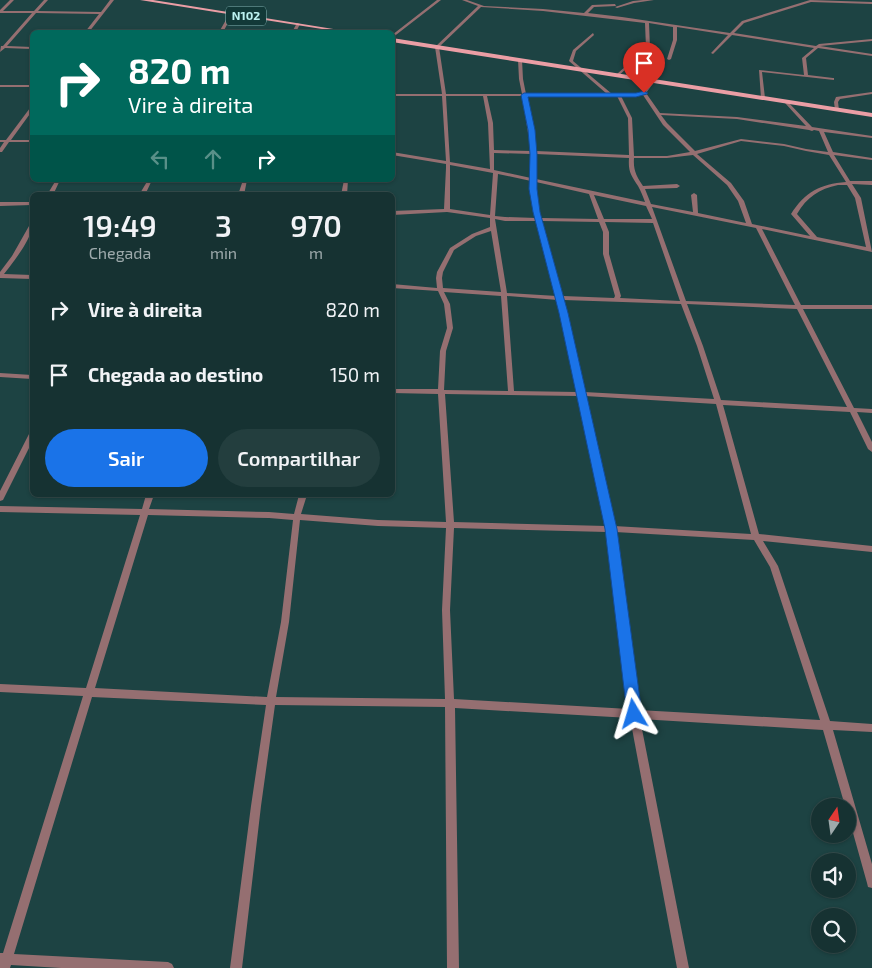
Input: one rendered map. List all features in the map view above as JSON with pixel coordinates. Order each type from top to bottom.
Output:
[{"type":"main road","name":"N102","points":[[143,0],[336,30]]},
{"type":"main road","points":[[395,39],[438,47],[872,115]]},
{"type":"street","points":[[0,12],[12,0]]},
{"type":"street","points":[[1,49],[46,0]]},
{"type":"street","points":[[88,30],[112,0]]},
{"type":"street","points":[[395,36],[438,0]]},
{"type":"street","points":[[464,0],[480,6],[622,18],[871,55]]},
{"type":"street","points":[[586,14],[593,6],[652,0]]},
{"type":"street","points":[[713,53],[743,22],[812,0],[872,3]]},
{"type":"street","points":[[616,4],[623,13],[622,18]]},
{"type":"street","points":[[447,210],[450,164],[446,96],[438,47],[480,6]]},
{"type":"street","points":[[0,12],[101,13]]},
{"type":"street","points":[[222,30],[231,14]]},
{"type":"street","points":[[618,75],[648,48],[647,22]]},
{"type":"street","points":[[295,30],[298,24]]},
{"type":"street","points":[[669,59],[675,40],[675,27]]},
{"type":"street","points":[[593,34],[571,56],[573,64],[611,94]]},
{"type":"street","points":[[806,75],[804,58],[817,46],[872,40]]},
{"type":"street","points":[[1,49],[30,48]]},
{"type":"street","points":[[520,60],[534,154],[536,212],[560,297],[583,394],[611,529],[634,714],[683,968]]},
{"type":"street","points":[[762,98],[760,71],[833,79]]},
{"type":"street","points":[[644,93],[653,81]]},
{"type":"street","points":[[0,86],[30,86]]},
{"type":"street","points":[[395,95],[485,96],[644,93]]},
{"type":"street","points":[[644,93],[666,124],[733,189],[740,200],[750,226]]},
{"type":"street","points":[[837,110],[836,102],[838,98],[872,93]]},
{"type":"street","points":[[618,94],[630,118],[631,168],[633,175],[642,188],[656,221],[700,346],[719,404],[756,537],[774,566],[827,726],[872,883]]},
{"type":"street","points":[[485,96],[489,111],[494,171],[494,210],[492,218],[504,295],[511,392]]},
{"type":"street","points":[[787,102],[812,130]]},
{"type":"street","points":[[0,151],[30,112]]},
{"type":"street","points":[[659,114],[737,118],[872,137]]},
{"type":"street","points":[[395,154],[494,171],[648,205],[871,250],[858,198],[831,154],[821,131]]},
{"type":"street","points":[[492,151],[632,158],[694,153],[741,140],[784,144],[831,154],[872,159]]},
{"type":"street","points":[[0,141],[30,141]]},
{"type":"street","points":[[816,239],[795,215],[798,207],[812,192],[832,184],[847,182],[872,183]]},
{"type":"street","points":[[642,188],[677,186]]},
{"type":"street","points":[[591,193],[606,232],[606,254],[618,300]]},
{"type":"street","points":[[694,195],[696,215]]},
{"type":"street","points":[[0,204],[30,204]]},
{"type":"street","points":[[395,213],[447,210],[492,218],[656,221]]},
{"type":"street","points":[[453,968],[450,703],[446,610],[450,526],[441,392],[443,351],[450,328],[446,304],[440,289],[440,272],[452,249],[474,235],[493,228]]},
{"type":"street","points":[[759,228],[854,410],[872,449]]},
{"type":"street","points":[[30,230],[15,256],[0,276],[30,277]]},
{"type":"street","points":[[395,286],[504,295],[618,300],[799,307],[872,307]]},
{"type":"street","points":[[0,375],[30,377]]},
{"type":"street","points":[[395,391],[583,394],[719,404],[872,411]]},
{"type":"street","points":[[0,498],[30,440]]},
{"type":"street","points":[[149,497],[4,962],[168,968]]},
{"type":"street","points":[[236,968],[271,702],[285,622],[297,516],[302,497]]},
{"type":"street","points":[[0,509],[297,516],[450,526],[611,529],[756,537],[872,549]]},
{"type":"street","points":[[0,688],[271,702],[450,703],[872,728]]},
{"type":"route","points":[[634,714],[611,529],[564,313],[536,212],[533,189],[534,154],[524,95],[636,95],[644,93]]}]
